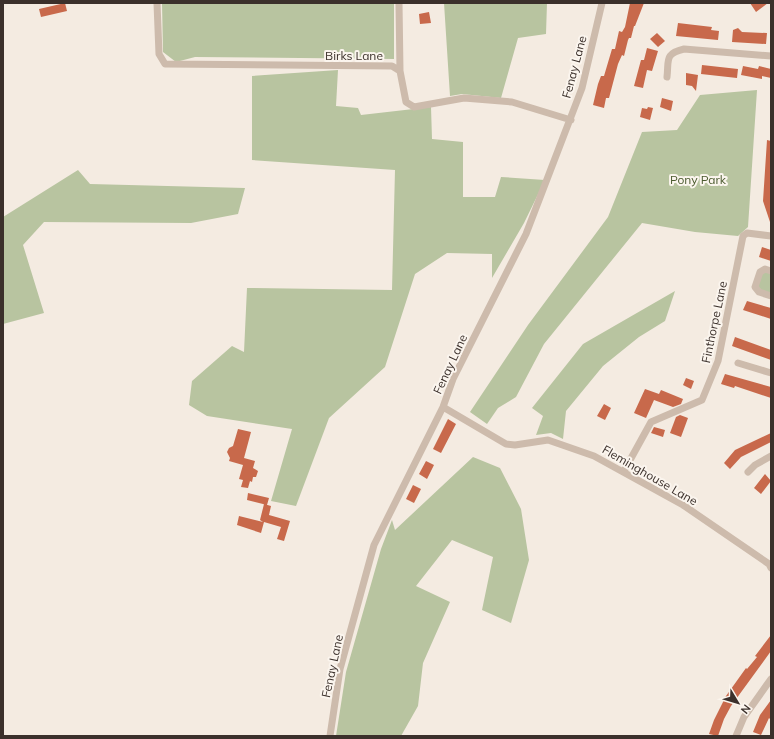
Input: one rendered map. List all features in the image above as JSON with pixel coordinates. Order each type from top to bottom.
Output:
[{"type":"street","name":"Birks Lane","points":[[157,3],[159,54],[165,64],[392,66],[400,71]]},
{"type":"street","points":[[399,3],[400,71],[406,102],[414,107],[464,98],[512,102],[570,120]]},
{"type":"street","name":"Fenay Lane","points":[[330,736],[340,669],[374,545],[443,407],[453,379],[526,234],[582,88],[602,3]]},
{"type":"street","points":[[667,77],[668,58],[671,54],[684,49],[771,56]]},
{"type":"street","name":"Finthorpe Lane","points":[[624,471],[650,422],[702,400],[718,361],[743,236],[747,233],[771,236]]},
{"type":"street","points":[[771,271],[765,269],[760,272],[756,287],[759,292],[771,296]]},
{"type":"street","points":[[738,363],[771,373]]},
{"type":"street","name":"Fleminghouse Lane","points":[[443,407],[506,444],[515,445],[548,440],[594,456],[624,471],[683,505],[769,564],[771,568]]},
{"type":"street","points":[[748,472],[755,465],[771,456]]},
{"type":"street","points":[[736,736],[744,717],[771,679]]},
{"type":"green space","points":[[162,3],[394,3],[394,59],[195,57],[176,62],[163,52]]},
{"type":"green space","points":[[444,3],[547,3],[546,34],[518,38],[501,98],[462,94],[450,96]]},
{"type":"green space","points":[[338,70],[336,106],[358,108],[361,115],[431,107],[432,139],[463,142],[463,197],[495,197],[501,177],[545,180],[524,223],[492,278],[492,254],[447,253],[415,274],[385,367],[329,418],[296,506],[271,501],[292,429],[207,416],[189,405],[192,381],[232,346],[244,352],[247,288],[392,290],[395,170],[252,160],[252,76]]},
{"type":"green space","name":"Pony Park","points":[[757,90],[748,227],[738,236],[695,232],[642,223],[544,344],[516,397],[498,408],[487,424],[470,412],[528,325],[608,217],[642,132],[677,130],[700,95]]},
{"type":"green space","points":[[78,170],[90,184],[245,188],[238,214],[191,223],[44,222],[23,245],[44,313],[3,324],[3,217]]},
{"type":"green space","points":[[771,271],[771,296],[755,287],[760,272]]},
{"type":"green space","points":[[675,291],[665,321],[639,337],[603,366],[566,411],[563,439],[551,433],[536,435],[543,416],[532,408],[583,344]]},
{"type":"green space","points":[[473,457],[500,468],[521,509],[529,560],[511,623],[482,610],[493,557],[452,540],[416,586],[450,602],[423,663],[418,706],[401,736],[336,736],[346,672],[381,549],[392,520],[395,530]]},
{"type":"building","points":[[65,3],[67,11],[41,17],[39,9]]},
{"type":"building","points":[[630,3],[644,3],[634,26],[631,38],[628,40],[624,56],[622,55],[618,64],[609,98],[606,98],[604,108],[593,105],[598,84],[601,76],[604,76],[612,49],[615,49],[619,31],[622,32],[625,27]]},
{"type":"building","points":[[750,3],[768,3],[756,12]]},
{"type":"building","points":[[429,12],[431,23],[420,24],[419,14]]},
{"type":"building","points":[[678,23],[712,27],[711,30],[719,31],[718,40],[676,36]]},
{"type":"building","points":[[738,28],[742,32],[767,33],[766,44],[732,42],[733,30]]},
{"type":"building","points":[[657,33],[665,41],[658,47],[650,39]]},
{"type":"building","points":[[647,48],[658,51],[652,71],[647,70],[643,88],[634,86],[641,60],[644,60]]},
{"type":"building","points":[[702,65],[738,69],[737,78],[701,74]]},
{"type":"building","points":[[743,66],[758,69],[759,66],[771,69],[771,78],[762,76],[762,79],[741,75]]},
{"type":"building","points":[[686,73],[698,75],[696,91],[692,86],[686,85]]},
{"type":"building","points":[[662,98],[673,101],[671,111],[660,107]]},
{"type":"building","points":[[648,107],[653,108],[650,120],[640,117],[642,108],[647,109]]},
{"type":"building","points":[[767,140],[771,141],[770,222],[763,201]]},
{"type":"building","points":[[762,247],[771,250],[771,261],[759,257]]},
{"type":"building","points":[[747,301],[771,308],[771,319],[743,310]]},
{"type":"building","points":[[735,337],[771,350],[771,360],[732,346]]},
{"type":"building","points":[[725,374],[771,387],[771,398],[735,386],[734,388],[721,384]]},
{"type":"building","points":[[686,378],[694,381],[691,389],[683,385]]},
{"type":"building","points":[[645,389],[659,394],[661,390],[683,399],[681,404],[673,407],[654,400],[646,418],[634,413]]},
{"type":"building","points":[[604,404],[611,408],[605,420],[597,416]]},
{"type":"building","points":[[680,415],[688,418],[681,437],[670,433],[676,417]]},
{"type":"building","points":[[448,419],[456,424],[441,453],[433,449]]},
{"type":"building","points":[[654,427],[665,430],[663,437],[651,433]]},
{"type":"building","points":[[238,429],[251,432],[244,458],[255,461],[253,468],[258,471],[256,477],[253,477],[252,482],[250,481],[248,488],[241,487],[243,480],[239,479],[243,465],[229,461],[230,458],[227,452],[229,448],[233,446]]},
{"type":"building","points":[[771,433],[771,442],[741,457],[730,469],[724,463],[735,450]]},
{"type":"building","points":[[426,461],[434,465],[427,479],[419,474]]},
{"type":"building","points":[[765,474],[771,481],[761,494],[754,488]]},
{"type":"building","points":[[413,485],[421,489],[414,503],[406,499]]},
{"type":"building","points":[[248,493],[269,498],[267,505],[247,500]]},
{"type":"building","points":[[264,504],[271,506],[269,515],[290,521],[284,541],[277,539],[281,527],[264,522],[261,533],[237,525],[239,516],[263,522],[260,520]]},
{"type":"building","points":[[771,635],[771,651],[731,706],[724,719],[718,736],[709,734],[726,696],[746,668],[747,669],[757,657],[755,656]]},
{"type":"building","points":[[771,700],[771,720],[769,718],[761,735],[753,732],[760,715]]}]
